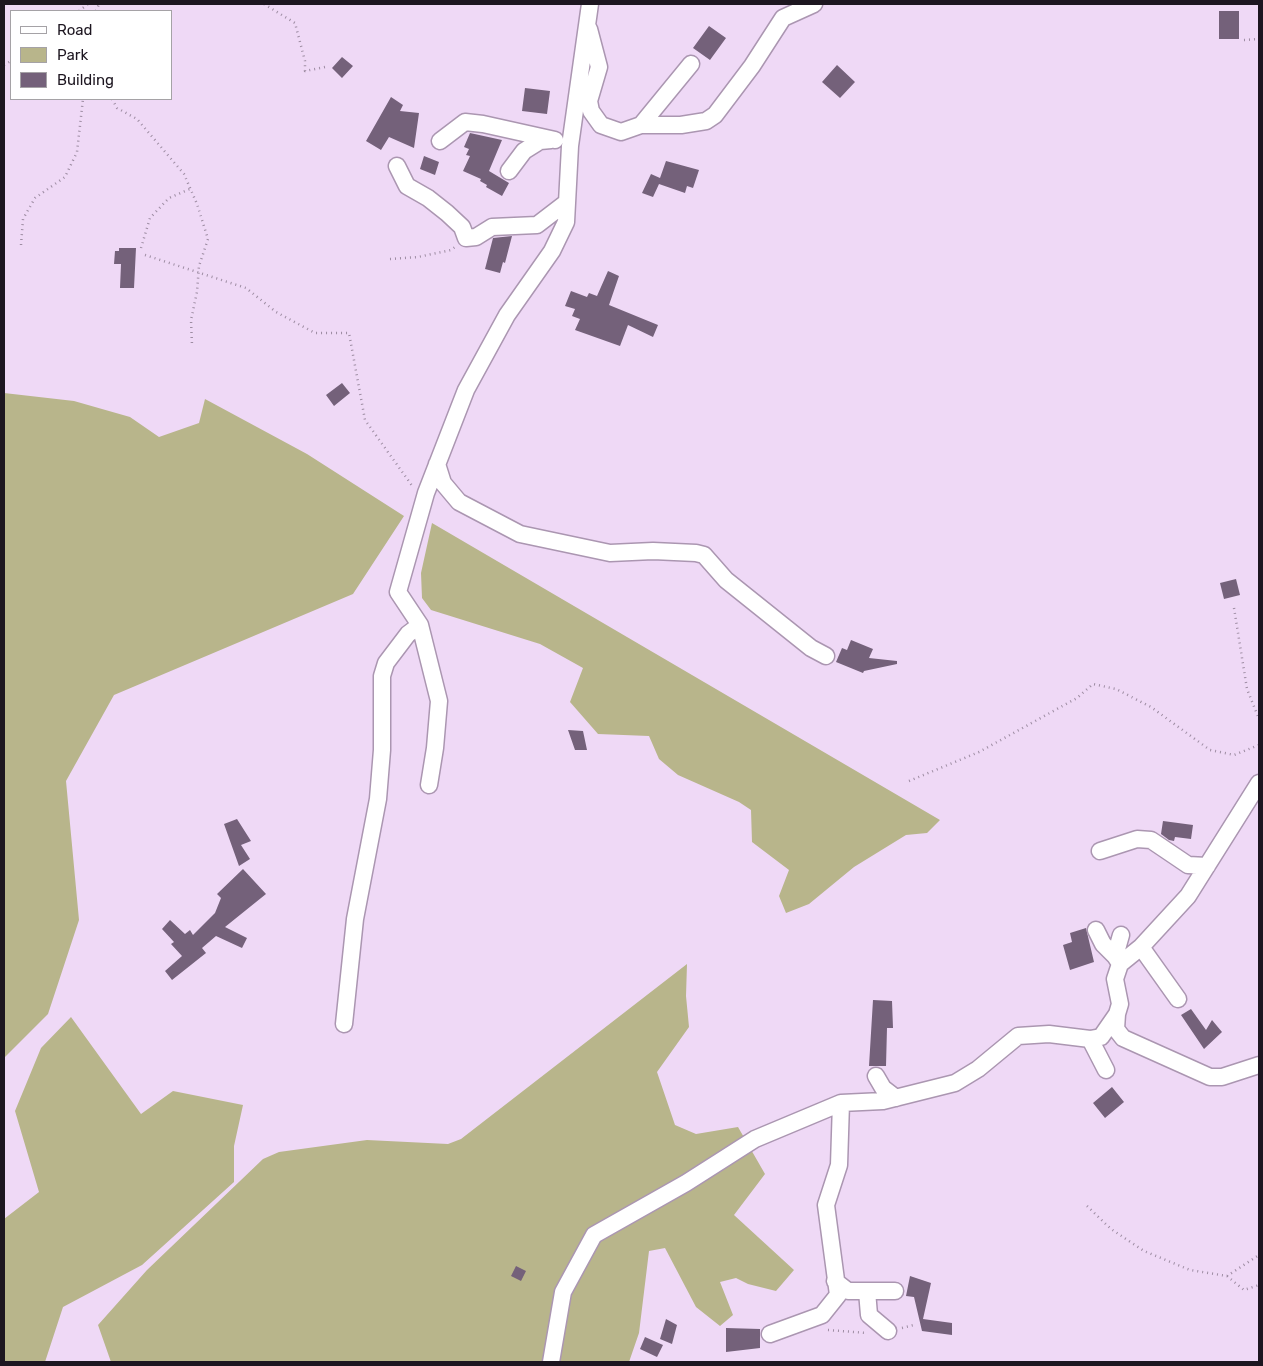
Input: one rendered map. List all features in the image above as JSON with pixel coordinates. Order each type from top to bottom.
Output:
[{"type":"street","points":[[589,9],[591,39],[599,67],[589,100],[591,111],[601,125],[621,132],[640,126],[681,125],[706,121],[715,115],[752,66],[783,18],[814,4]]},
{"type":"street","points":[[429,785],[435,748],[439,701],[420,625],[398,592],[435,471],[466,390],[507,315],[552,252],[566,222],[567,202],[563,140],[589,9]]},
{"type":"street","points":[[640,126],[691,64]]},
{"type":"street","points":[[440,141],[466,122],[563,140]]},
{"type":"street","points":[[509,171],[524,151],[540,141],[563,140]]},
{"type":"street","points":[[397,166],[407,186],[428,198],[447,214],[462,228],[466,238],[476,237],[492,227],[537,225],[567,202]]},
{"type":"street","points":[[435,471],[459,502],[520,534],[610,554],[653,551],[696,552],[704,555],[726,580],[811,648],[826,656]]},
{"type":"street","points":[[344,1024],[355,919],[378,799],[382,750],[382,676],[386,663],[408,634],[420,625]]},
{"type":"street","points":[[1118,960],[1141,946],[1188,896],[1259,783]]},
{"type":"street","points":[[1100,851],[1137,840],[1151,840],[1188,866],[1207,866]]},
{"type":"street","points":[[1096,930],[1103,944],[1118,960]]},
{"type":"street","points":[[1121,935],[1116,979],[1120,1004],[1116,1029],[1123,1038],[1210,1077],[1222,1077],[1259,1065]]},
{"type":"street","points":[[1141,946],[1178,999]]},
{"type":"street","points":[[551,1362],[563,1292],[594,1235],[686,1183],[755,1139],[841,1103],[896,1098],[955,1083],[978,1069],[1018,1036],[1049,1034],[1090,1039],[1101,1037],[1117,1014]]},
{"type":"street","points":[[1090,1039],[1106,1070]]},
{"type":"street","points":[[876,1076],[883,1088],[896,1098]]},
{"type":"street","points":[[770,1334],[822,1315],[838,1295],[826,1205],[838,1165],[841,1103]]},
{"type":"street","points":[[836,1282],[848,1291],[895,1291]]},
{"type":"street","points":[[868,1292],[869,1315],[888,1331]]},
{"type":"path","points":[[264,4],[295,23],[305,61],[305,70],[325,67]]},
{"type":"path","points":[[1244,40],[1259,39]]},
{"type":"path","points":[[21,245],[23,219],[35,198],[64,177],[77,152],[83,100]]},
{"type":"path","points":[[112,100],[116,108],[137,119],[144,126],[184,174],[208,239],[199,266],[197,292],[191,320],[192,345]]},
{"type":"path","points":[[141,248],[150,218],[169,198],[190,189]]},
{"type":"path","points":[[390,259],[418,257],[451,250],[466,238]]},
{"type":"path","points":[[145,255],[246,288],[276,312],[315,333],[349,334],[364,420],[416,489],[435,471]]},
{"type":"path","points":[[1234,608],[1247,688],[1259,719]]},
{"type":"path","points":[[909,781],[979,752],[1077,698],[1093,684],[1116,688],[1151,707],[1210,750],[1234,755],[1259,745]]},
{"type":"path","points":[[1087,1206],[1111,1229],[1144,1251],[1190,1270],[1228,1276],[1244,1290],[1259,1286]]},
{"type":"path","points":[[1228,1276],[1259,1255]]},
{"type":"green space","points":[[4,393],[74,401],[130,417],[159,437],[199,423],[205,399],[307,454],[404,516],[353,594],[114,695],[66,781],[79,920],[48,1014],[4,1058]]},
{"type":"green space","points":[[432,523],[940,820],[927,833],[906,835],[854,867],[809,904],[786,913],[779,896],[789,870],[752,842],[751,810],[739,802],[678,775],[659,759],[649,736],[598,734],[570,702],[583,668],[540,644],[431,610],[422,598],[421,573]]},
{"type":"green space","points":[[687,964],[686,996],[689,1027],[657,1072],[675,1125],[696,1134],[738,1127],[765,1174],[734,1215],[794,1270],[776,1291],[748,1284],[736,1278],[720,1282],[733,1315],[720,1326],[696,1307],[665,1248],[649,1251],[639,1333],[629,1362],[111,1362],[98,1325],[147,1270],[263,1159],[279,1152],[367,1140],[448,1144],[461,1139]]},
{"type":"green space","points":[[71,1017],[141,1114],[173,1091],[243,1105],[234,1146],[234,1182],[142,1265],[63,1307],[45,1362],[4,1362],[4,1219],[39,1192],[15,1111],[41,1048]]},
{"type":"building","points":[[1219,11],[1239,11],[1239,39],[1219,39]]},
{"type":"building","points":[[709,26],[726,38],[710,60],[693,48]]},
{"type":"building","points":[[342,57],[353,66],[342,78],[332,68]]},
{"type":"building","points":[[837,65],[855,82],[840,98],[822,82]]},
{"type":"building","points":[[525,88],[550,91],[547,114],[522,111]]},
{"type":"building","points":[[391,97],[403,105],[400,111],[419,113],[414,148],[389,137],[381,150],[366,141]]},
{"type":"building","points":[[470,133],[502,140],[489,171],[509,183],[502,196],[486,187],[487,185],[480,181],[481,179],[463,171],[470,156],[466,155],[469,149],[464,147]]},
{"type":"building","points":[[424,156],[439,162],[435,175],[420,169]]},
{"type":"building","points":[[666,161],[699,170],[693,188],[687,186],[685,193],[659,184],[653,197],[642,193],[651,174],[660,178]]},
{"type":"building","points":[[512,236],[505,263],[503,262],[500,273],[485,269],[493,238]]},
{"type":"building","points":[[119,248],[136,248],[134,288],[120,288],[121,264],[114,264],[115,251],[119,251]]},
{"type":"building","points":[[608,271],[619,276],[609,305],[658,325],[653,337],[628,325],[620,346],[575,330],[580,319],[572,316],[575,309],[565,306],[571,291],[587,297],[589,293],[597,296]]},
{"type":"building","points":[[342,383],[350,393],[334,406],[326,395]]},
{"type":"building","points":[[1236,579],[1240,595],[1224,599],[1220,583]]},
{"type":"building","points":[[851,640],[873,649],[869,658],[897,661],[897,664],[864,671],[863,673],[836,662],[842,648],[847,650]]},
{"type":"building","points":[[568,730],[583,731],[587,750],[575,750]]},
{"type":"building","points":[[237,819],[251,841],[241,845],[250,859],[239,866],[224,824]]},
{"type":"building","points":[[1163,821],[1193,825],[1191,839],[1175,837],[1174,841],[1169,840],[1161,834]]},
{"type":"building","points":[[243,869],[266,894],[225,927],[247,938],[242,948],[216,936],[202,948],[206,953],[172,980],[165,971],[182,956],[171,944],[174,942],[162,929],[170,920],[185,934],[190,930],[193,935],[215,913],[221,898],[217,894]]},
{"type":"building","points":[[1086,928],[1094,962],[1070,970],[1063,945],[1072,942],[1070,933]]},
{"type":"building","points":[[873,1000],[892,1001],[893,1028],[887,1028],[886,1066],[869,1066]]},
{"type":"building","points":[[1191,1009],[1206,1030],[1212,1020],[1222,1032],[1204,1049],[1181,1015]]},
{"type":"building","points":[[1112,1087],[1124,1102],[1105,1118],[1093,1103]]},
{"type":"building","points":[[516,1266],[526,1271],[521,1281],[511,1276]]},
{"type":"building","points":[[910,1276],[931,1283],[923,1319],[952,1323],[952,1335],[922,1331],[914,1297],[906,1296]]},
{"type":"building","points":[[666,1319],[677,1325],[672,1344],[660,1339]]},
{"type":"building","points":[[726,1328],[760,1329],[760,1348],[726,1352]]},
{"type":"building","points":[[645,1337],[663,1345],[657,1357],[640,1349]]}]
